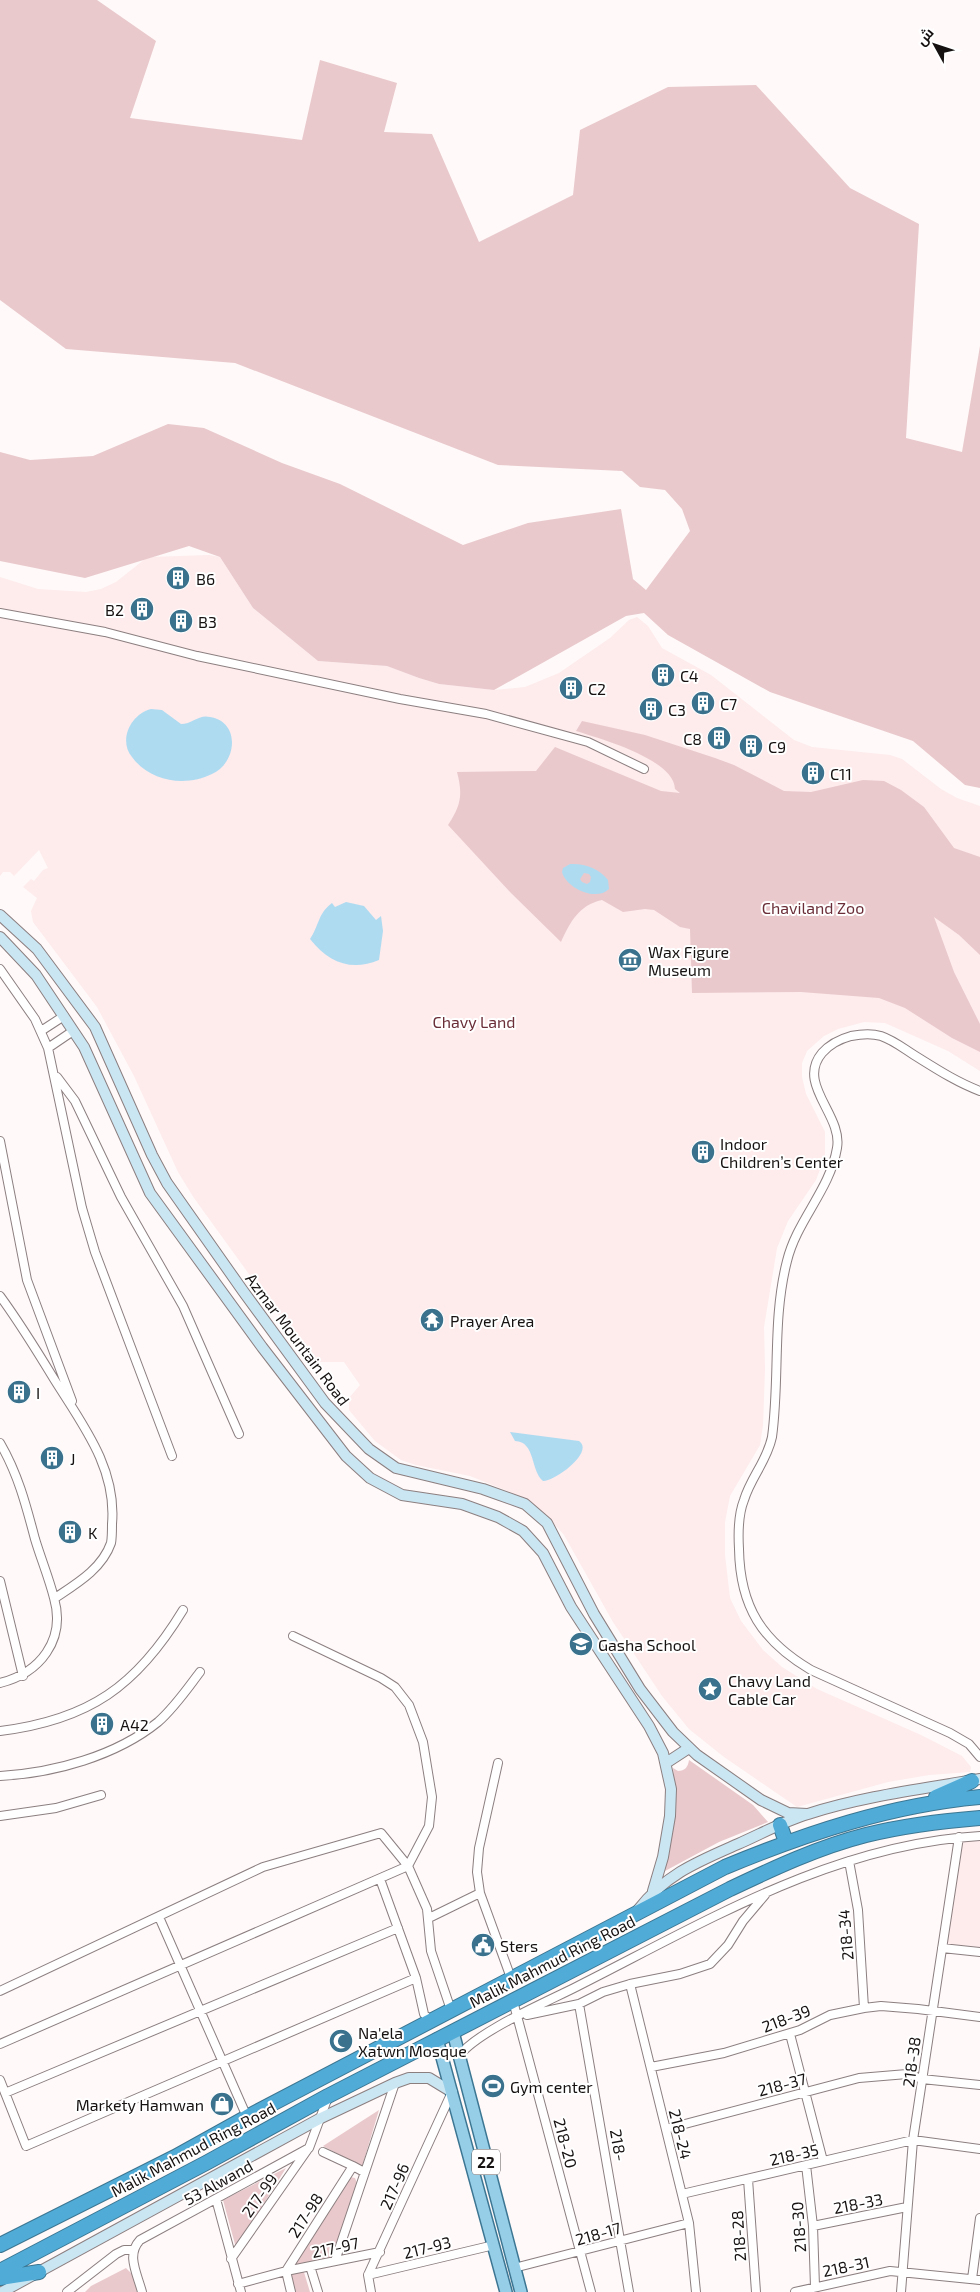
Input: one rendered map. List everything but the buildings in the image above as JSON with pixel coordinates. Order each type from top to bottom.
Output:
[{"type":"highway","points":[[920,1805],[976,1780]]},
{"type":"highway","name":"Malik Mahmud Ring Road","points":[[0,2245],[175,2157],[247,2116],[725,1867],[786,1842],[860,1818],[920,1805],[980,1797]]},
{"type":"highway","name":"Malik Mahmud Ring Road","points":[[0,2271],[206,2163],[328,2096],[730,1889],[789,1862],[866,1835],[952,1820],[980,1818]]},
{"type":"highway","points":[[780,1825],[786,1842]]},
{"type":"highway","points":[[196,2146],[206,2163]]},
{"type":"highway","points":[[175,2157],[183,2175]]},
{"type":"highway","points":[[0,2278],[39,2272]]},
{"type":"main road","name":"Azmar Mountain Road","points":[[0,915],[37,949],[95,1027],[152,1155],[167,1183],[316,1392],[370,1449],[396,1468],[483,1489],[525,1504],[547,1523],[594,1614],[640,1689],[664,1723],[688,1748],[744,1790],[768,1804],[792,1814],[807,1814]]},
{"type":"main road","name":"Azmar Mountain Road","points":[[0,937],[30,968],[64,1016],[90,1058],[150,1193],[262,1347],[346,1456],[370,1478],[395,1492],[412,1498],[447,1500],[477,1508],[498,1517],[523,1531],[544,1554],[571,1607],[649,1726],[666,1763],[670,1789],[670,1816],[663,1857],[653,1891]]},
{"type":"main road","points":[[666,1763],[688,1748]]},
{"type":"main road","points":[[636,1912],[653,1891],[673,1876],[699,1861],[807,1814],[938,1785],[976,1780]]},
{"type":"main road","name":"22","points":[[452,2032],[521,2292]]},
{"type":"main road","name":"22","points":[[438,2039],[506,2292]]},
{"type":"main road","points":[[2,2292],[321,2118],[395,2083],[409,2078],[428,2078],[452,2092]]},
{"type":"main road","points":[[0,2238],[20,2236]]},
{"type":"street","points":[[0,613],[105,632],[197,656],[400,699],[486,714],[588,742],[644,769]]},
{"type":"street","points":[[0,969],[41,1031],[48,1048],[90,1237],[172,1456]]},
{"type":"street","points":[[41,1031],[64,1016]]},
{"type":"street","points":[[48,1048],[73,1031]]},
{"type":"street","points":[[980,1091],[954,1079],[893,1041],[874,1035],[859,1035],[842,1039],[827,1048],[816,1062],[814,1070],[817,1090],[836,1126],[838,1146],[829,1176],[796,1234],[787,1260],[778,1311],[772,1437],[767,1456],[744,1500],[738,1532],[740,1569],[745,1594],[754,1618],[772,1641],[811,1670],[950,1733],[969,1744],[980,1756]]},
{"type":"street","points":[[55,1075],[75,1101],[121,1197],[183,1306],[239,1434]]},
{"type":"street","points":[[0,1141],[27,1280],[77,1415]]},
{"type":"street","points":[[0,1296],[96,1447],[109,1481],[113,1517],[111,1543],[103,1559],[93,1570],[55,1598]]},
{"type":"street","points":[[0,1443],[17,1474],[55,1598],[56,1624],[52,1643],[39,1663],[23,1676],[0,1683]]},
{"type":"street","points":[[0,1581],[23,1676]]},
{"type":"street","points":[[0,1731],[40,1725],[62,1718],[104,1698],[141,1669],[157,1650],[183,1610]]},
{"type":"street","points":[[0,2044],[408,1866],[429,1826],[432,1797],[423,1742],[409,1705],[395,1687],[381,1678],[293,1636]]},
{"type":"street","points":[[0,1776],[60,1766],[106,1752],[127,1742],[160,1720],[177,1703],[200,1672]]},
{"type":"street","points":[[498,1763],[479,1848],[477,1872],[480,1894],[511,1978]]},
{"type":"street","points":[[0,1816],[56,1808],[101,1795]]},
{"type":"street","points":[[0,1991],[263,1867],[381,1833],[408,1866],[427,1909],[431,1951],[451,2010]]},
{"type":"street","points":[[458,2057],[470,2044],[518,2016],[768,1892],[849,1861],[905,1845],[959,1837],[980,1836]]},
{"type":"street","name":"218-38","points":[[901,2292],[913,2140],[959,1837]]},
{"type":"street","name":"218-34","points":[[849,1861],[858,1910],[864,2008]]},
{"type":"street","points":[[380,1879],[416,1978],[424,2014],[431,2021]]},
{"type":"street","points":[[518,2016],[579,2004],[603,1992],[630,1984],[680,1974],[710,1964],[728,1945],[743,1922],[768,1892]]},
{"type":"street","points":[[428,1918],[480,1894]]},
{"type":"street","points":[[159,1917],[247,2116]]},
{"type":"street","points":[[5,2093],[398,1928]]},
{"type":"street","points":[[942,1948],[980,1952]]},
{"type":"street","points":[[0,2080],[26,2146],[109,2109],[223,2063],[416,1978]]},
{"type":"street","name":"218-24","points":[[630,1984],[689,2223],[696,2292]]},
{"type":"street","name":"218-20","points":[[513,2001],[591,2292]]},
{"type":"street","name":"218-","points":[[579,2004],[629,2292]]},
{"type":"street","name":"218-39","points":[[651,2067],[724,2052],[790,2034],[830,2015],[864,2008],[881,2006],[932,2010],[980,2017]]},
{"type":"street","points":[[790,2034],[823,2161]]},
{"type":"street","name":"218-37","points":[[666,2129],[859,2078],[907,2074],[922,2079]]},
{"type":"street","points":[[922,2079],[980,2085]]},
{"type":"street","points":[[335,2261],[395,2083]]},
{"type":"street","name":"217-96","points":[[368,2275],[452,2092]]},
{"type":"street","points":[[309,2148],[328,2096]]},
{"type":"street","points":[[913,2140],[980,2150]]},
{"type":"street","name":"218-35","points":[[682,2194],[913,2140]]},
{"type":"street","name":"53 Alwand","points":[[133,2250],[140,2240],[309,2148]]},
{"type":"street","name":"217-99","points":[[231,2259],[309,2148]]},
{"type":"street","points":[[322,2152],[364,2172]]},
{"type":"street","name":"218-30","points":[[806,2165],[813,2226],[815,2287]]},
{"type":"street","name":"217-98","points":[[286,2271],[353,2166]]},
{"type":"street","name":"218-28","points":[[748,2179],[756,2292]]},
{"type":"street","points":[[216,2199],[240,2288]]},
{"type":"street","name":"218-33","points":[[813,2226],[908,2207]]},
{"type":"street","points":[[976,2280],[980,2218]]},
{"type":"street","name":"218-17","points":[[514,2268],[689,2223]]},
{"type":"street","name":"217-93","points":[[368,2275],[494,2245]]},
{"type":"street","points":[[67,2292],[116,2254],[124,2250],[133,2250],[142,2292]]},
{"type":"street","name":"217-97","points":[[240,2288],[286,2271],[380,2252]]},
{"type":"street","points":[[310,2266],[318,2292]]},
{"type":"street","name":"218-31","points":[[795,2292],[815,2287],[826,2288],[890,2270],[976,2280]]},
{"type":"street","points":[[286,2271],[291,2292]]},
{"type":"street","points":[[368,2275],[371,2292]]},
{"type":"shaded area","name":"Chavy Land","points":[[209,555],[220,557],[253,608],[318,661],[387,666],[439,684],[494,690],[525,687],[559,673],[610,638],[629,620],[637,617],[648,626],[662,648],[711,675],[794,740],[812,747],[890,755],[902,759],[941,789],[957,798],[980,806],[980,1071],[948,1051],[885,1023],[864,1022],[838,1029],[824,1036],[807,1051],[802,1063],[802,1077],[806,1094],[825,1132],[825,1156],[816,1180],[788,1221],[777,1248],[764,1327],[765,1369],[763,1425],[760,1445],[730,1496],[725,1522],[725,1555],[730,1598],[741,1621],[763,1650],[782,1667],[817,1689],[921,1735],[962,1756],[971,1767],[970,1772],[929,1775],[888,1782],[797,1807],[724,1757],[689,1729],[662,1696],[613,1622],[564,1535],[557,1527],[535,1505],[510,1492],[470,1476],[401,1460],[375,1441],[349,1410],[349,1398],[360,1385],[344,1362],[318,1362],[306,1353],[194,1198],[178,1172],[134,1076],[97,1007],[33,922],[31,911],[37,898],[23,887],[31,879],[34,881],[43,870],[48,868],[39,850],[14,876],[10,872],[3,872],[0,876],[0,577],[38,589],[86,592],[101,589],[116,582],[145,559],[151,557]]},
{"type":"shaded area","points":[[980,1836],[980,1952],[942,1948],[959,1837]]},
{"type":"green space","points":[[0,0],[97,0],[156,41],[130,118],[302,140],[320,60],[397,83],[384,132],[432,134],[479,242],[573,195],[580,130],[668,87],[756,85],[850,188],[919,224],[906,438],[962,452],[980,346],[980,788],[965,785],[913,741],[770,692],[668,635],[644,613],[626,616],[494,690],[439,684],[387,666],[318,661],[253,608],[220,557],[189,546],[85,578],[0,561],[0,452],[30,460],[93,456],[168,424],[204,428],[282,463],[340,484],[463,545],[528,523],[621,509],[633,579],[646,590],[690,531],[682,509],[665,490],[640,487],[622,471],[498,465],[235,363],[66,349],[0,300]]},
{"type":"green space","name":"Chaviland Zoo","points":[[582,721],[645,735],[715,758],[734,765],[784,791],[811,792],[863,780],[884,781],[901,790],[924,807],[954,848],[980,857],[980,955],[959,935],[934,917],[954,972],[980,1024],[980,1052],[952,1038],[905,1008],[879,998],[801,992],[692,993],[690,929],[680,927],[654,910],[645,909],[623,912],[602,900],[594,902],[576,915],[561,942],[511,893],[448,825],[456,812],[460,800],[457,772],[536,771],[555,747],[661,791],[680,793],[675,789],[671,778],[663,768],[650,760],[618,745],[576,731]]},
{"type":"green space","points":[[689,1760],[753,1805],[768,1822],[719,1842],[665,1871],[676,1804],[673,1768],[678,1771],[683,1770],[687,1767]]},
{"type":"green space","points":[[379,2110],[362,2167],[323,2146]]},
{"type":"green space","points":[[286,2168],[236,2248],[223,2200]]},
{"type":"green space","points":[[350,2177],[355,2178],[357,2183],[334,2259],[291,2267]]},
{"type":"green space","points":[[126,2268],[133,2275],[137,2292],[85,2292],[91,2286]]},
{"type":"green space","points":[[303,2269],[310,2292],[293,2292],[288,2274]]},
{"type":"water","points":[[151,709],[162,710],[181,724],[206,716],[220,720],[227,726],[231,734],[231,752],[227,761],[212,774],[191,780],[169,780],[148,772],[132,757],[126,743],[129,728],[133,722],[138,716]]},
{"type":"water","points":[[570,864],[581,864],[591,867],[608,880],[609,889],[603,893],[589,894],[575,888],[565,878],[562,872],[563,868]],"holes":[[[584,873],[589,874],[591,877],[590,882],[587,884],[582,882],[580,879]]]},
{"type":"water","points":[[346,902],[364,906],[376,920],[381,916],[383,931],[379,960],[359,965],[341,963],[324,954],[310,939],[321,915],[327,907],[332,903],[335,907]]},
{"type":"water","points":[[510,1432],[579,1441],[582,1446],[582,1452],[578,1459],[563,1472],[556,1477],[543,1481],[536,1470],[530,1451],[522,1443],[515,1441]]},
{"type":"place","name":"B6","points":[[178,578]]},
{"type":"place","name":"B2","points":[[142,609]]},
{"type":"place","name":"B3","points":[[181,621]]},
{"type":"place","name":"C4","points":[[663,675]]},
{"type":"place","name":"C2","points":[[571,688]]},
{"type":"place","name":"C7","points":[[703,703]]},
{"type":"place","name":"C3","points":[[651,709]]},
{"type":"place","name":"C8","points":[[719,738]]},
{"type":"place","name":"C9","points":[[751,746]]},
{"type":"place","name":"C11","points":[[813,773]]},
{"type":"place","name":"Wax Figure Museum","points":[[630,960]]},
{"type":"place","name":"Indoor Children’s Center","points":[[703,1152]]},
{"type":"place","name":"Prayer Area","points":[[432,1320]]},
{"type":"place","name":"I","points":[[19,1392]]},
{"type":"place","name":"J","points":[[52,1458]]},
{"type":"place","name":"K","points":[[70,1532]]},
{"type":"place","name":"Gasha School","points":[[581,1644]]},
{"type":"place","name":"Chavy Land Cable Car","points":[[710,1689]]},
{"type":"place","name":"A42","points":[[102,1724]]},
{"type":"place","name":"Sters","points":[[483,1945]]},
{"type":"place","name":"Na'ela Xatwn Mosque","points":[[341,2041]]},
{"type":"place","name":"Gym center","points":[[493,2086]]},
{"type":"place","name":"Markety Hamwan","points":[[222,2104]]}]
